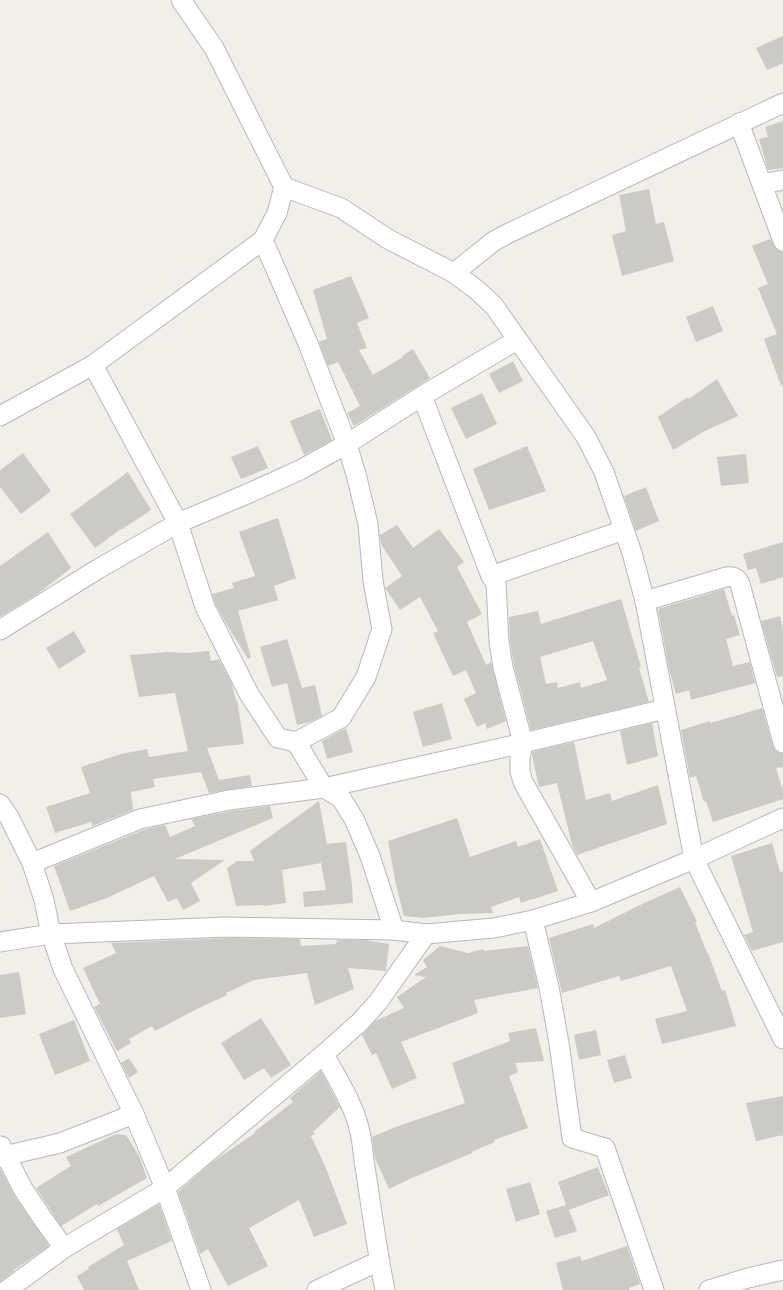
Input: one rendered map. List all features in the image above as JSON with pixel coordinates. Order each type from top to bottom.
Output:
[{"type":"street","points":[[0,416],[93,365],[263,240],[277,213],[284,187],[214,48],[181,0]]},
{"type":"street","points":[[454,273],[494,241],[507,234],[783,103]]},
{"type":"street","points":[[739,123],[783,241]]},
{"type":"street","points":[[762,184],[783,180]]},
{"type":"street","points":[[284,187],[341,208],[388,239],[454,273],[477,290],[494,306],[586,437],[604,472],[624,530],[645,601],[694,859],[783,1037]]},
{"type":"street","points":[[93,365],[178,523],[205,607],[249,694],[278,738],[296,742],[342,718],[366,677],[382,629],[373,581],[368,524],[358,478],[347,444],[307,341],[263,240]]},
{"type":"street","points":[[0,630],[98,569],[178,523],[300,470],[347,444],[422,396],[517,340]]},
{"type":"street","points":[[422,396],[491,576],[496,583],[499,642],[523,743],[520,758],[520,771],[523,782],[591,902]]},
{"type":"street","points":[[491,576],[624,530]]},
{"type":"street","points":[[645,601],[726,577],[734,577],[738,580],[783,743]]},
{"type":"street","points":[[32,862],[140,819],[229,800],[324,788],[665,709]]},
{"type":"street","points":[[296,742],[324,788],[341,798],[354,819],[370,856],[394,930]]},
{"type":"street","points":[[0,804],[9,817],[32,862],[44,900],[51,934],[63,969],[134,1114],[165,1188],[201,1290]]},
{"type":"street","points":[[0,942],[51,934],[227,927],[394,930],[426,934],[494,928],[533,920],[591,902],[694,859],[783,818]]},
{"type":"street","points":[[533,920],[549,987],[559,1043],[572,1138],[605,1148],[654,1290]]},
{"type":"street","points":[[14,1287],[64,1248],[165,1188],[324,1054],[359,1023],[378,1002],[426,934]]},
{"type":"street","points":[[324,1054],[350,1106],[359,1128],[379,1261],[385,1290]]},
{"type":"street","points":[[64,1248],[23,1189],[2,1152],[60,1143],[134,1114]]},
{"type":"street","points":[[316,1290],[379,1261]]},
{"type":"street","points":[[709,1290],[748,1278],[783,1270]]},
{"type":"building","points":[[783,36],[783,63],[767,70],[756,48]]},
{"type":"building","points":[[783,121],[783,168],[768,170],[759,139],[768,137],[765,127]]},
{"type":"building","points":[[649,189],[656,224],[664,222],[674,261],[622,276],[612,235],[626,231],[619,195]]},
{"type":"building","points":[[770,239],[776,249],[783,252],[783,386],[781,386],[764,339],[777,334],[758,288],[768,284],[752,246]]},
{"type":"building","points":[[351,276],[369,318],[357,323],[367,348],[359,350],[373,375],[403,357],[402,356],[413,349],[430,378],[354,426],[347,413],[360,406],[338,362],[328,366],[319,342],[327,339],[313,290]]},
{"type":"building","points":[[713,306],[723,331],[696,342],[686,317]]},
{"type":"building","points":[[513,361],[523,381],[499,393],[489,374]]},
{"type":"building","points":[[717,379],[738,416],[703,432],[673,450],[658,417],[688,397],[689,399]]},
{"type":"building","points":[[482,393],[497,424],[466,439],[451,408]]},
{"type":"building","points":[[320,409],[332,440],[304,455],[290,421]]},
{"type":"building","points":[[258,446],[268,468],[241,479],[231,457]]},
{"type":"building","points":[[527,446],[546,491],[489,510],[473,469]]},
{"type":"building","points":[[23,453],[51,491],[21,514],[0,487],[0,470]]},
{"type":"building","points":[[746,454],[749,483],[721,486],[717,457]]},
{"type":"building","points":[[128,472],[151,510],[95,548],[70,514]]},
{"type":"building","points":[[646,487],[659,521],[636,531],[624,496]]},
{"type":"building","points":[[278,518],[296,578],[274,586],[278,600],[238,611],[251,657],[248,659],[227,625],[215,603],[212,594],[234,588],[232,583],[255,576],[239,532]]},
{"type":"building","points":[[397,525],[413,548],[439,529],[464,562],[457,567],[482,614],[467,622],[486,665],[491,662],[506,721],[487,729],[485,723],[477,727],[464,699],[476,693],[466,670],[453,676],[433,633],[438,631],[420,597],[400,610],[385,588],[402,576],[381,544],[380,535]]},
{"type":"building","points":[[48,532],[71,568],[36,595],[0,617],[0,566]]},
{"type":"building","points":[[783,542],[783,577],[761,584],[756,568],[748,570],[743,554]]},
{"type":"building","points":[[724,589],[732,616],[734,615],[740,635],[726,639],[733,666],[750,662],[755,683],[691,700],[689,690],[676,694],[669,669],[658,609]]},
{"type":"building","points":[[621,599],[641,667],[639,668],[649,702],[531,730],[514,665],[510,641],[509,617],[538,611],[541,624]],"holes":[[[593,641],[607,680],[581,688],[580,682],[558,688],[557,682],[546,684],[540,657]]]},
{"type":"building","points":[[780,616],[783,630],[783,676],[777,677],[761,621]]},
{"type":"building","points":[[74,631],[86,652],[59,669],[46,648]]},
{"type":"building","points":[[287,639],[302,688],[315,685],[322,716],[310,722],[297,725],[287,683],[272,687],[260,647]]},
{"type":"building","points":[[209,651],[211,661],[219,659],[232,684],[236,701],[237,700],[244,744],[207,748],[219,780],[250,775],[252,786],[209,793],[201,772],[153,779],[155,787],[131,792],[133,810],[92,826],[91,822],[55,833],[46,807],[90,793],[81,767],[121,754],[147,749],[149,757],[188,751],[175,693],[139,697],[130,655]]},
{"type":"building","points":[[442,703],[452,739],[423,747],[413,712]]},
{"type":"building","points":[[762,708],[773,746],[776,751],[783,754],[783,767],[776,768],[783,791],[783,799],[713,822],[706,801],[704,802],[696,776],[690,778],[681,730]]},
{"type":"building","points":[[652,723],[658,756],[627,765],[620,731]]},
{"type":"building","points":[[346,728],[353,752],[327,759],[322,741]]},
{"type":"building","points":[[574,742],[586,800],[610,793],[612,801],[658,785],[667,824],[577,855],[572,845],[557,783],[539,787],[532,755],[532,752]]},
{"type":"building","points":[[319,801],[327,844],[346,842],[353,903],[304,907],[303,892],[326,890],[321,863],[282,870],[286,903],[264,906],[236,906],[227,868],[237,861],[254,861],[250,851]]},
{"type":"building","points":[[270,806],[273,818],[175,859],[225,860],[191,883],[200,901],[183,910],[177,898],[168,902],[154,876],[107,898],[70,911],[54,866],[146,829],[165,825],[170,837],[195,826],[191,819],[231,811]]},
{"type":"building","points":[[457,818],[470,857],[516,841],[518,847],[540,839],[558,891],[521,903],[519,897],[491,907],[493,913],[460,914],[423,918],[404,916],[396,885],[388,841]]},
{"type":"building","points":[[772,843],[780,872],[783,871],[783,942],[752,951],[744,935],[753,932],[731,856]]},
{"type":"building","points":[[680,887],[697,922],[695,922],[722,991],[725,990],[736,1026],[662,1044],[655,1019],[687,1011],[671,966],[621,981],[619,976],[562,993],[549,938],[593,924],[594,928]]},
{"type":"building","points":[[227,938],[300,939],[301,946],[336,944],[337,940],[365,940],[389,944],[386,971],[348,968],[354,989],[315,1005],[307,973],[254,980],[226,993],[227,995],[155,1031],[152,1026],[129,1039],[131,1043],[117,1051],[94,1007],[100,1004],[83,968],[116,953],[111,943]]},
{"type":"building","points":[[440,946],[468,953],[483,949],[484,951],[528,946],[538,988],[474,1000],[478,1013],[401,1042],[417,1078],[392,1089],[376,1053],[372,1055],[362,1035],[375,1021],[404,1008],[397,997],[426,977],[414,975],[427,967],[423,960]]},
{"type":"building","points":[[19,972],[26,1014],[0,1018],[0,975]]},
{"type":"building","points":[[261,1018],[291,1065],[271,1078],[264,1068],[244,1080],[221,1043]]},
{"type":"building","points":[[74,1020],[90,1061],[55,1075],[39,1034]]},
{"type":"building","points":[[536,1028],[544,1061],[515,1063],[518,1072],[509,1076],[528,1128],[494,1140],[495,1142],[471,1152],[472,1153],[389,1189],[375,1158],[372,1137],[393,1128],[465,1103],[452,1063],[510,1041],[508,1033]]},
{"type":"building","points":[[596,1030],[601,1055],[579,1060],[574,1035]]},
{"type":"building","points":[[625,1055],[632,1078],[614,1083],[607,1060]]},
{"type":"building","points":[[129,1058],[138,1072],[129,1078],[121,1063]]},
{"type":"building","points":[[321,1071],[340,1107],[313,1132],[315,1134],[311,1136],[326,1168],[347,1224],[314,1237],[299,1200],[249,1228],[268,1266],[228,1286],[208,1249],[200,1254],[178,1192],[211,1163],[255,1133],[254,1132],[293,1102],[290,1098]]},
{"type":"building","points":[[783,1096],[783,1135],[756,1141],[746,1103]]},
{"type":"building","points":[[116,1134],[126,1135],[139,1156],[147,1178],[98,1206],[97,1204],[61,1226],[36,1188],[71,1166],[66,1157]]},
{"type":"building","points":[[598,1167],[609,1195],[569,1210],[577,1231],[555,1238],[546,1211],[566,1205],[558,1182]]},
{"type":"building","points":[[0,1168],[14,1195],[49,1246],[14,1270],[0,1282]]},
{"type":"building","points":[[530,1182],[540,1214],[516,1222],[506,1189]]},
{"type":"building","points":[[159,1204],[172,1241],[127,1261],[139,1290],[84,1290],[77,1276],[89,1269],[88,1267],[124,1245],[117,1229]]},
{"type":"building","points":[[627,1246],[640,1284],[629,1288],[629,1290],[563,1290],[556,1263],[580,1256],[582,1261]]}]
